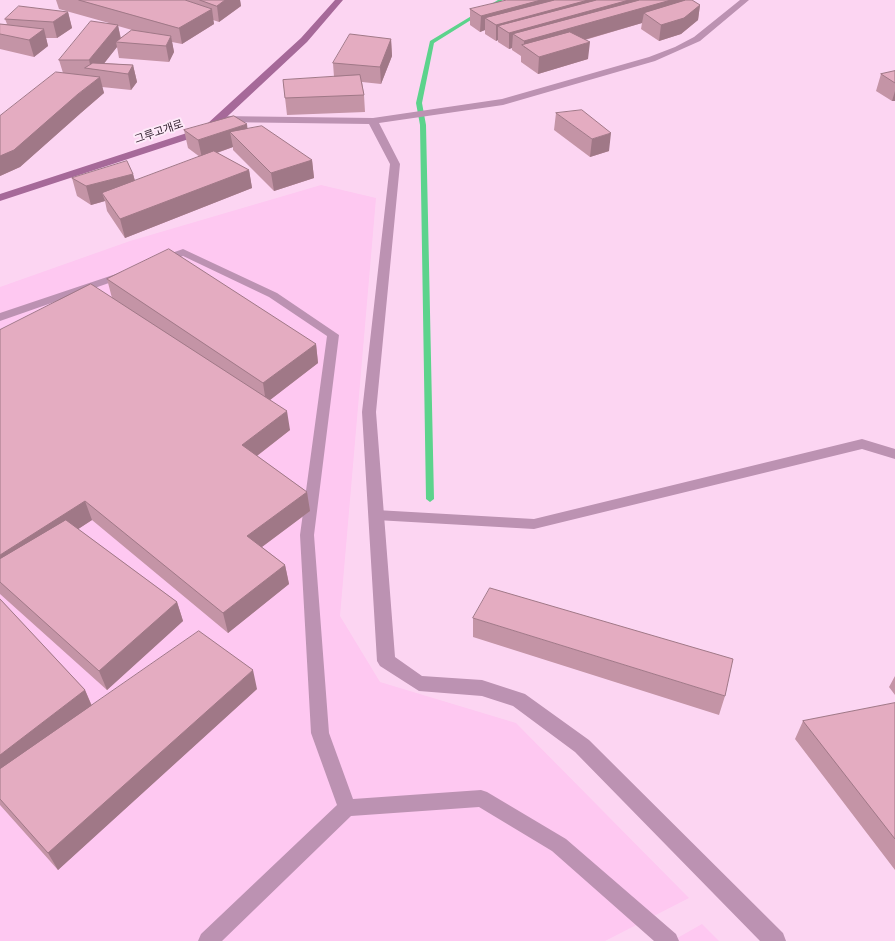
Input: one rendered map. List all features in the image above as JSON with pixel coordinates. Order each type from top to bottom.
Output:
[{"type":"street","name":"그루고개로","points":[[0,198],[194,134],[210,126],[304,40],[339,0]]},
{"type":"street","points":[[218,119],[373,121],[503,102],[652,59],[678,49],[696,39],[745,0]]},
{"type":"street","points":[[373,121],[395,164],[369,412],[386,661],[418,682],[482,688],[519,700],[543,717],[582,746],[775,941]]},
{"type":"lane","points":[[0,317],[183,252],[273,294],[333,335],[307,535],[320,733],[346,808]]},
{"type":"lane","points":[[376,514],[534,524],[862,444],[895,454]]},
{"type":"lane","points":[[208,941],[346,808],[481,798],[560,845],[669,941]]},
{"type":"shaded area","points":[[321,185],[376,198],[340,616],[380,682],[516,723],[689,898],[605,941],[0,941],[0,287],[130,241]]},
{"type":"shaded area","points":[[702,924],[719,941],[672,941]]},
{"type":"building","points":[[79,0],[185,0],[212,9],[179,28]]},
{"type":"building","points":[[200,0],[225,0],[217,6]]},
{"type":"building","points":[[507,0],[541,0],[481,16],[470,9]]},
{"type":"building","points":[[555,0],[588,0],[496,25],[485,18]]},
{"type":"building","points":[[597,0],[629,0],[509,33],[498,26]]},
{"type":"building","points":[[640,0],[671,0],[524,41],[513,34]]},
{"type":"building","points":[[686,0],[692,0],[700,5],[684,18],[661,25],[644,13]]},
{"type":"building","points":[[19,6],[68,12],[53,22],[5,19]]},
{"type":"building","points":[[91,21],[118,25],[89,60],[59,60]]},
{"type":"building","points":[[0,24],[44,29],[29,40],[0,34]]},
{"type":"building","points":[[132,30],[171,36],[166,46],[116,42]]},
{"type":"building","points":[[570,32],[590,42],[539,57],[522,45]]},
{"type":"building","points":[[350,34],[391,39],[380,67],[333,63]]},
{"type":"building","points":[[93,63],[133,65],[128,74],[85,68]]},
{"type":"building","points":[[895,71],[895,83],[881,74]]},
{"type":"building","points":[[56,72],[100,77],[14,150],[0,156],[0,116]]},
{"type":"building","points":[[360,75],[364,95],[285,98],[283,80]]},
{"type":"building","points":[[582,110],[611,133],[592,139],[556,113]]},
{"type":"building","points":[[234,116],[247,124],[198,140],[184,130]]},
{"type":"building","points":[[262,126],[312,160],[271,173],[230,132]]},
{"type":"building","points":[[214,151],[249,170],[120,219],[102,193]]},
{"type":"building","points":[[127,161],[133,174],[86,186],[72,178]]},
{"type":"building","points":[[169,249],[316,344],[263,383],[107,279]]},
{"type":"building","points":[[91,284],[287,411],[242,445],[307,492],[247,536],[285,565],[223,613],[85,501],[0,555],[0,330]]},
{"type":"building","points":[[66,520],[177,602],[99,671],[0,582],[0,559]]},
{"type":"building","points":[[490,588],[733,659],[725,696],[473,618]]},
{"type":"building","points":[[0,599],[85,690],[0,755]]},
{"type":"building","points":[[199,631],[253,670],[48,853],[0,799],[0,769]]},
{"type":"building","points":[[895,703],[895,839],[803,721]]},
{"type":"waterway","points":[[430,499],[423,125],[419,103],[432,42],[501,0]]}]
